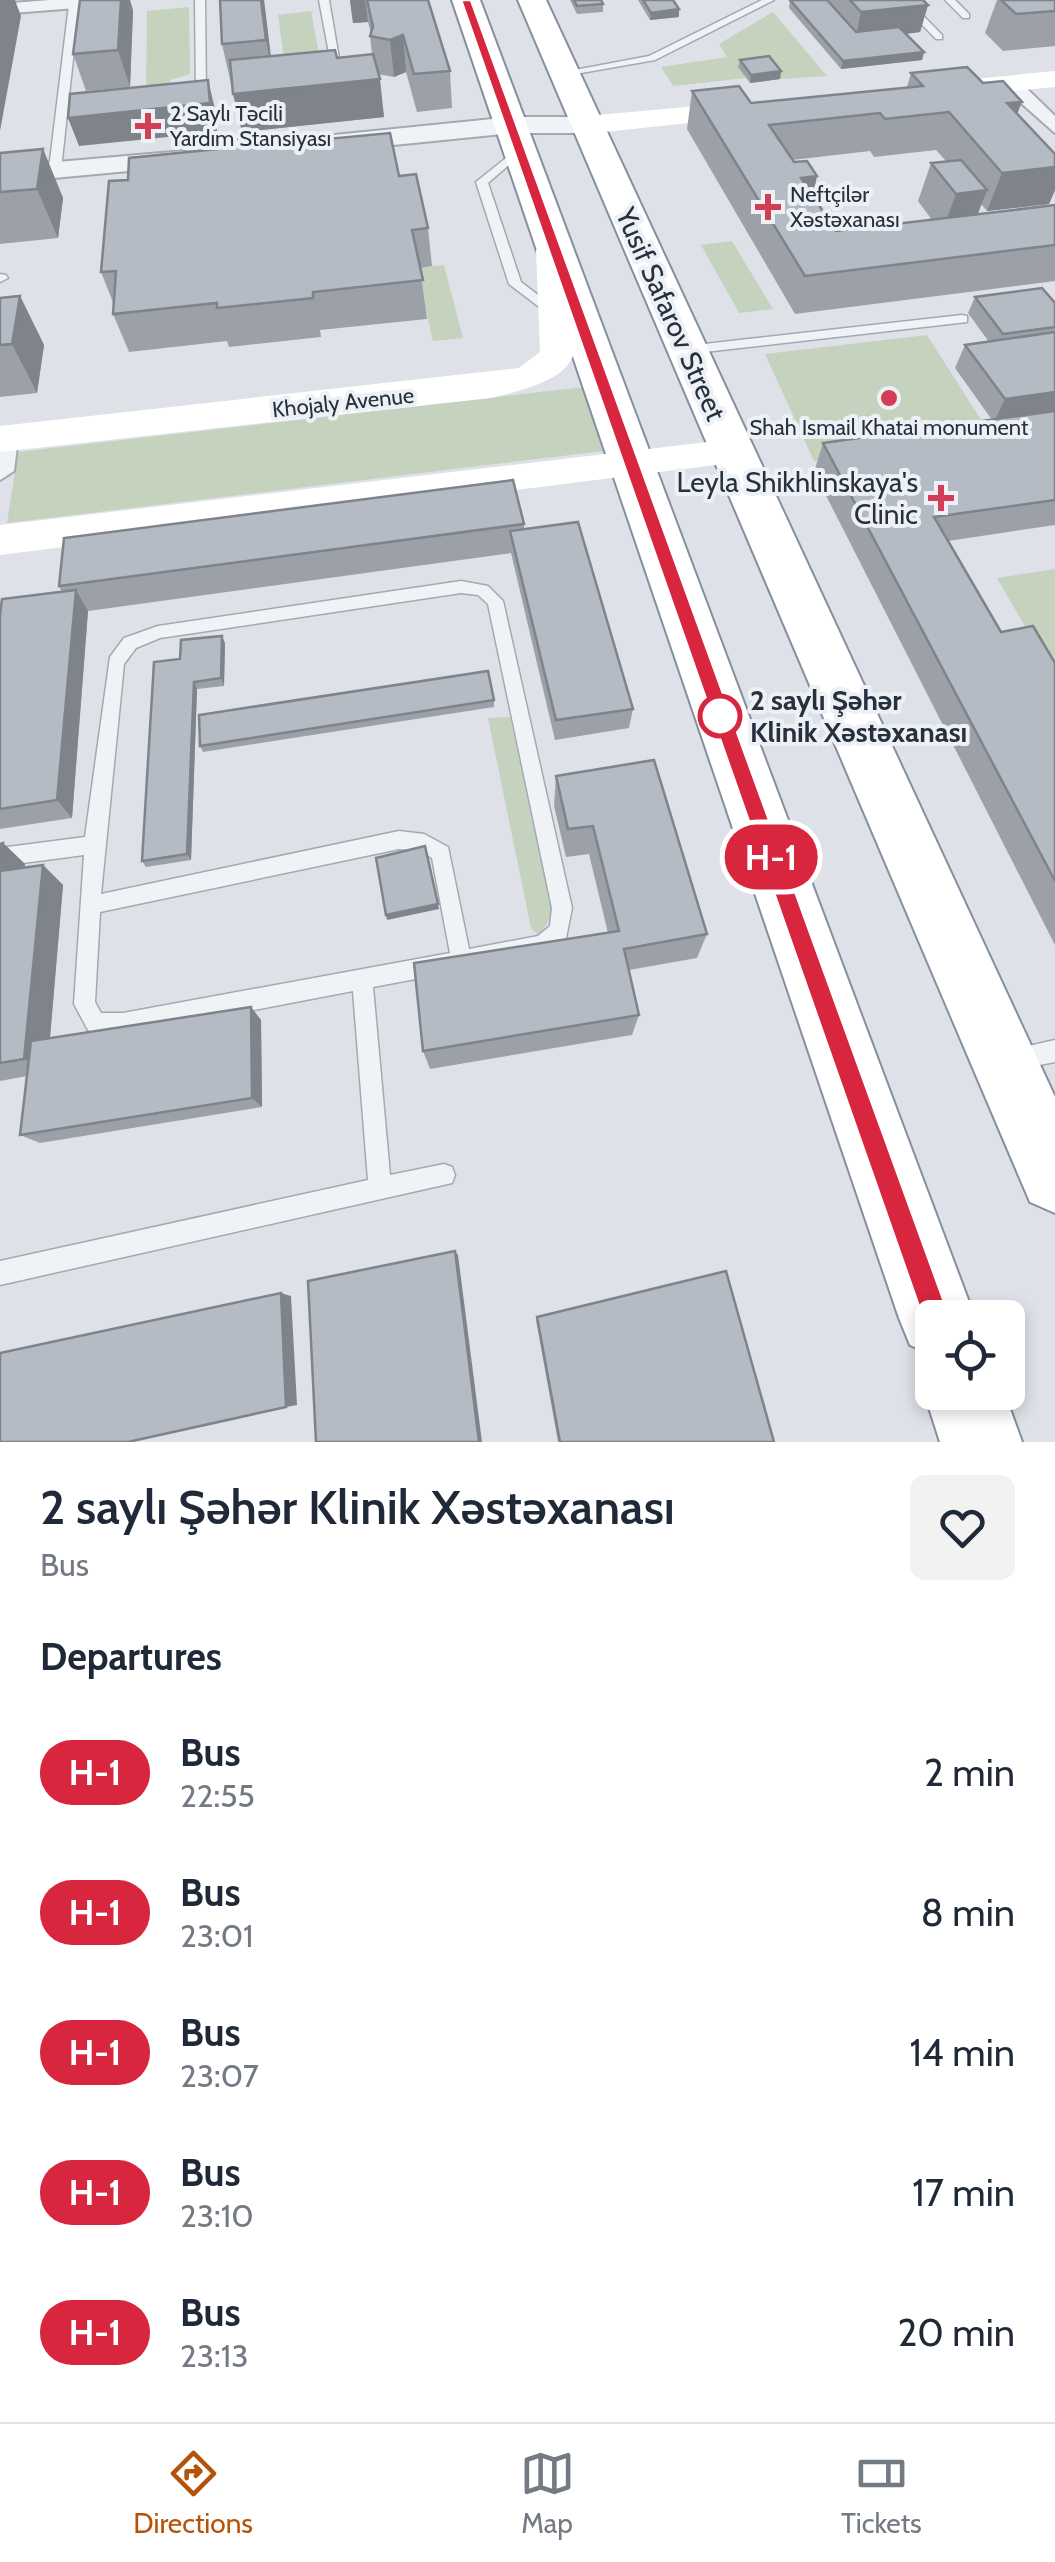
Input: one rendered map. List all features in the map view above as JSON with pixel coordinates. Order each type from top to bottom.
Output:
[{"type":"highway","points":[[466,0],[930,1300]]},
{"type":"highway","name":"Yusif Safarov Street","points":[[532,0],[1055,1177]]},
{"type":"highway","points":[[970,1410],[981,1442]]},
{"type":"main road","points":[[916,93],[1055,79]]},
{"type":"main road","points":[[586,124],[784,106]]},
{"type":"main road","name":"Khojaly Avenue","points":[[2,450],[513,382],[544,372],[554,363],[559,318],[550,236]]},
{"type":"main road","points":[[0,540],[733,452]]},
{"type":"street","points":[[0,9],[114,0]]},
{"type":"street","points":[[1011,84],[1055,127]]},
{"type":"street","points":[[306,146],[516,137],[586,124]]},
{"type":"street","points":[[0,175],[209,156]]},
{"type":"lane","points":[[200,0],[201,97]]},
{"type":"lane","points":[[324,0],[338,74]]},
{"type":"lane","points":[[564,73],[652,58],[769,0]]},
{"type":"lane","points":[[903,0],[939,37]]},
{"type":"lane","points":[[950,0],[966,16]]},
{"type":"lane","points":[[55,169],[72,2]]},
{"type":"lane","points":[[516,137],[482,182],[515,284],[559,318]]},
{"type":"lane","points":[[687,350],[962,318]]},
{"type":"lane","points":[[461,587],[482,590],[495,600],[562,908],[559,931],[543,945],[122,1024],[95,1023],[84,1004],[94,844],[116,662],[130,643],[158,632],[461,587]]},
{"type":"lane","points":[[90,906],[399,840],[424,843],[441,853],[461,960]]},
{"type":"lane","points":[[0,857],[94,844]]},
{"type":"lane","points":[[362,978],[380,1189]]},
{"type":"lane","points":[[1004,1062],[1055,1052]]},
{"type":"lane","points":[[0,1273],[444,1175]]},
{"type":"green space","points":[[189,7],[190,74],[170,80],[172,99],[146,96],[147,11]]},
{"type":"green space","points":[[311,11],[322,70],[286,74],[278,15]]},
{"type":"green space","points":[[773,12],[827,76],[780,79],[768,64],[739,67],[746,78],[673,86],[661,67],[727,57],[719,44]]},
{"type":"green space","points":[[732,241],[773,309],[739,313],[701,245]]},
{"type":"green space","points":[[444,265],[463,338],[433,341],[416,268]]},
{"type":"green space","points":[[927,335],[992,437],[814,461],[765,354]]},
{"type":"green space","points":[[584,387],[604,451],[7,523],[18,452]]},
{"type":"green space","points":[[1055,569],[1055,678],[997,578]]},
{"type":"green space","points":[[510,717],[554,912],[539,936],[531,928],[488,718]]},
{"type":"building","points":[[80,0],[121,0],[118,50],[73,54]]},
{"type":"building","points":[[220,0],[261,0],[266,40],[222,44]]},
{"type":"building","points":[[367,0],[428,0],[450,71],[414,74],[403,35],[390,40],[370,36],[373,27]]},
{"type":"building","points":[[574,0],[601,0],[603,4],[577,6]]},
{"type":"building","points":[[643,0],[673,0],[679,9],[651,13]]},
{"type":"building","points":[[790,0],[827,0],[856,32],[899,27],[924,52],[843,61]]},
{"type":"building","points":[[850,0],[923,0],[928,5],[861,12]]},
{"type":"building","points":[[1001,0],[1055,0],[1055,11],[1016,14]]},
{"type":"building","points":[[335,50],[337,58],[373,54],[380,79],[233,94],[230,60]]},
{"type":"building","points":[[769,56],[781,71],[751,75],[740,60]]},
{"type":"building","points":[[967,67],[983,83],[1003,81],[1022,102],[1007,103],[1055,154],[1055,167],[1002,173],[949,112],[885,119],[880,113],[769,125],[794,162],[807,161],[817,176],[801,178],[836,231],[1055,205],[1055,245],[805,276],[692,91],[739,86],[751,103],[923,86],[911,73]]},
{"type":"building","points":[[208,80],[210,103],[68,118],[70,94]]},
{"type":"building","points":[[390,133],[399,176],[416,174],[428,228],[412,230],[423,280],[313,292],[313,298],[113,314],[116,271],[101,272],[109,181],[128,180],[129,158],[217,149],[217,141],[295,134],[296,142]]},
{"type":"building","points":[[43,149],[37,189],[0,192],[0,153]]},
{"type":"building","points":[[961,160],[987,190],[956,194],[931,163]]},
{"type":"building","points":[[1042,288],[1055,303],[1055,327],[1003,334],[975,297]]},
{"type":"building","points":[[20,296],[12,344],[0,345],[0,298]]},
{"type":"building","points":[[1055,332],[1055,392],[1005,399],[965,345]]},
{"type":"building","points":[[1055,411],[1055,500],[934,517],[1001,632],[1033,626],[1055,663],[1055,881],[823,443]]},
{"type":"building","points":[[513,480],[524,524],[59,586],[64,538]]},
{"type":"building","points":[[578,522],[633,709],[556,720],[510,531]]},
{"type":"building","points":[[76,590],[57,800],[0,809],[2,599]]},
{"type":"building","points":[[222,636],[221,678],[194,682],[187,854],[142,861],[154,662],[180,659],[181,640]]},
{"type":"building","points":[[488,671],[494,700],[200,746],[199,715]]},
{"type":"building","points":[[654,760],[707,934],[624,949],[639,1015],[423,1051],[414,963],[619,931],[593,826],[568,829],[556,776]]},
{"type":"building","points":[[425,846],[438,904],[386,915],[376,858]]},
{"type":"building","points":[[43,865],[24,1059],[0,1063],[0,871]]},
{"type":"building","points":[[251,1007],[252,1098],[20,1135],[31,1041]]},
{"type":"building","points":[[455,1251],[479,1442],[316,1442],[308,1281]]},
{"type":"building","points":[[726,1271],[774,1442],[560,1442],[537,1317]]},
{"type":"building","points":[[281,1293],[286,1407],[128,1442],[0,1442],[0,1353]]},
{"type":"bus line","name":"H-1","points":[[466,0],[506,103],[930,1300]]},
{"type":"place","name":"2 Saylı Təcili Yardım Stansiyası","points":[[148,126]]},
{"type":"place","name":"Neftçilər Xəstəxanası","points":[[768,207]]},
{"type":"place","name":"Shah Ismail Khatai monument","points":[[889,398]]},
{"type":"place","name":"Leyla Shikhlinskaya's Clinic","points":[[941,498]]},
{"type":"place","name":"2 saylı Şəhər Klinik Xəstəxanası","points":[[720,716]]}]
